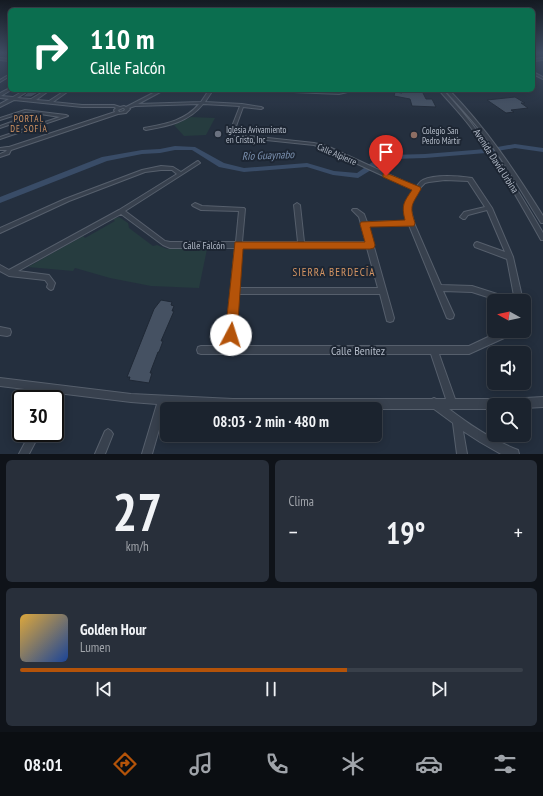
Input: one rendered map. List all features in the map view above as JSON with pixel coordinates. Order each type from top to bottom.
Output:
[{"type":"street","points":[[0,106],[25,92]]},
{"type":"street","points":[[30,101],[45,92]]},
{"type":"street","points":[[49,103],[65,92]]},
{"type":"street","points":[[0,96],[49,103],[82,106],[112,105],[120,108],[127,108],[136,105],[159,92]]},
{"type":"street","points":[[146,129],[170,124],[185,118],[196,111],[210,92]]},
{"type":"street","points":[[319,92],[347,92]]},
{"type":"street","name":"Avenida David Urbina","points":[[443,92],[482,138],[543,238]]},
{"type":"street","name":"Avenida David Urbina","points":[[449,92],[471,115],[489,138],[543,221]]},
{"type":"street","points":[[136,105],[204,102],[261,108]]},
{"type":"street","name":"Calle Alpierre","points":[[242,105],[233,129],[238,136],[314,144],[325,147],[417,189]]},
{"type":"street","points":[[117,112],[116,110],[120,108]]},
{"type":"street","points":[[0,119],[25,111],[66,116],[0,138],[1,149],[9,149],[117,112],[125,112],[128,110],[127,108]]},
{"type":"street","points":[[0,127],[42,113]]},
{"type":"street","points":[[0,156],[7,153],[9,149]]},
{"type":"street","points":[[9,273],[121,211],[198,163]]},
{"type":"street","points":[[0,232],[67,200],[144,171],[161,168],[173,169],[181,174]]},
{"type":"street","points":[[450,314],[411,223],[407,210],[408,202],[417,189],[424,182],[431,179],[470,179],[489,208],[510,258],[518,294]]},
{"type":"street","points":[[195,205],[201,208],[242,209],[229,350]]},
{"type":"street","points":[[297,205],[302,245]]},
{"type":"street","points":[[463,217],[466,213],[489,208]]},
{"type":"street","points":[[356,210],[362,216],[390,318]]},
{"type":"street","name":"Calle Falcón","points":[[121,211],[163,243],[170,245],[370,245]]},
{"type":"street","points":[[364,224],[411,223]]},
{"type":"street","points":[[477,244],[510,258]]},
{"type":"street","points":[[0,268],[9,273],[47,276],[52,283],[51,287]]},
{"type":"street","points":[[439,288],[472,289],[488,294]]},
{"type":"street","points":[[235,291],[383,291]]},
{"type":"street","name":"Calle Benítez","points":[[201,350],[469,350],[495,338]]},
{"type":"street","points":[[434,351],[452,403]]},
{"type":"street","points":[[0,382],[131,398],[233,404],[508,404],[543,402]]},
{"type":"street","points":[[146,454],[163,400]]},
{"type":"street","points":[[434,403],[457,420],[508,453]]},
{"type":"street","points":[[457,420],[462,454]]},
{"type":"street","points":[[100,454],[108,434]]},
{"type":"street","points":[[24,454],[30,442]]},
{"type":"green space","points":[[191,117],[215,118],[206,135],[184,136],[174,125]]},
{"type":"green space","points":[[119,217],[128,223],[129,228],[153,246],[157,245],[167,249],[207,249],[199,288],[151,286],[110,278],[75,268],[73,271],[28,267],[83,236],[85,238],[115,221],[113,219]]},
{"type":"building","points":[[28,92],[40,92],[31,97],[22,97]]},
{"type":"building","points":[[395,92],[422,92],[426,99],[432,99],[436,107],[412,106],[410,99],[394,96]]},
{"type":"building","points":[[515,97],[525,103],[521,103],[528,108],[511,110],[514,112],[506,113],[487,100]]},
{"type":"building","points":[[161,300],[172,302],[171,305],[174,306],[172,311],[174,311],[161,341],[163,341],[150,373],[152,373],[149,383],[129,380],[130,377],[127,377],[154,309]]},
{"type":"waterway","name":"Río Guaynabo","points":[[0,200],[105,159],[175,148],[193,148],[222,165],[244,170],[307,165],[333,173],[358,176],[381,160],[391,157],[486,151],[515,146],[543,150]]},
{"type":"place","name":"Iglesia Avivamiento en Cristo, Inc","points":[[218,134]]},
{"type":"place","name":"Colegio San Pedro Mártir","points":[[414,135]]},
{"type":"district","name":"PORTAL DE SOFÍA","points":[[29,124]]},
{"type":"district","name":"SIERRA BERDECÍA","points":[[334,272]]},
{"type":"route","points":[[231,335],[239,245],[370,245],[364,224],[411,223],[407,210],[408,202],[417,189],[386,176]]}]
